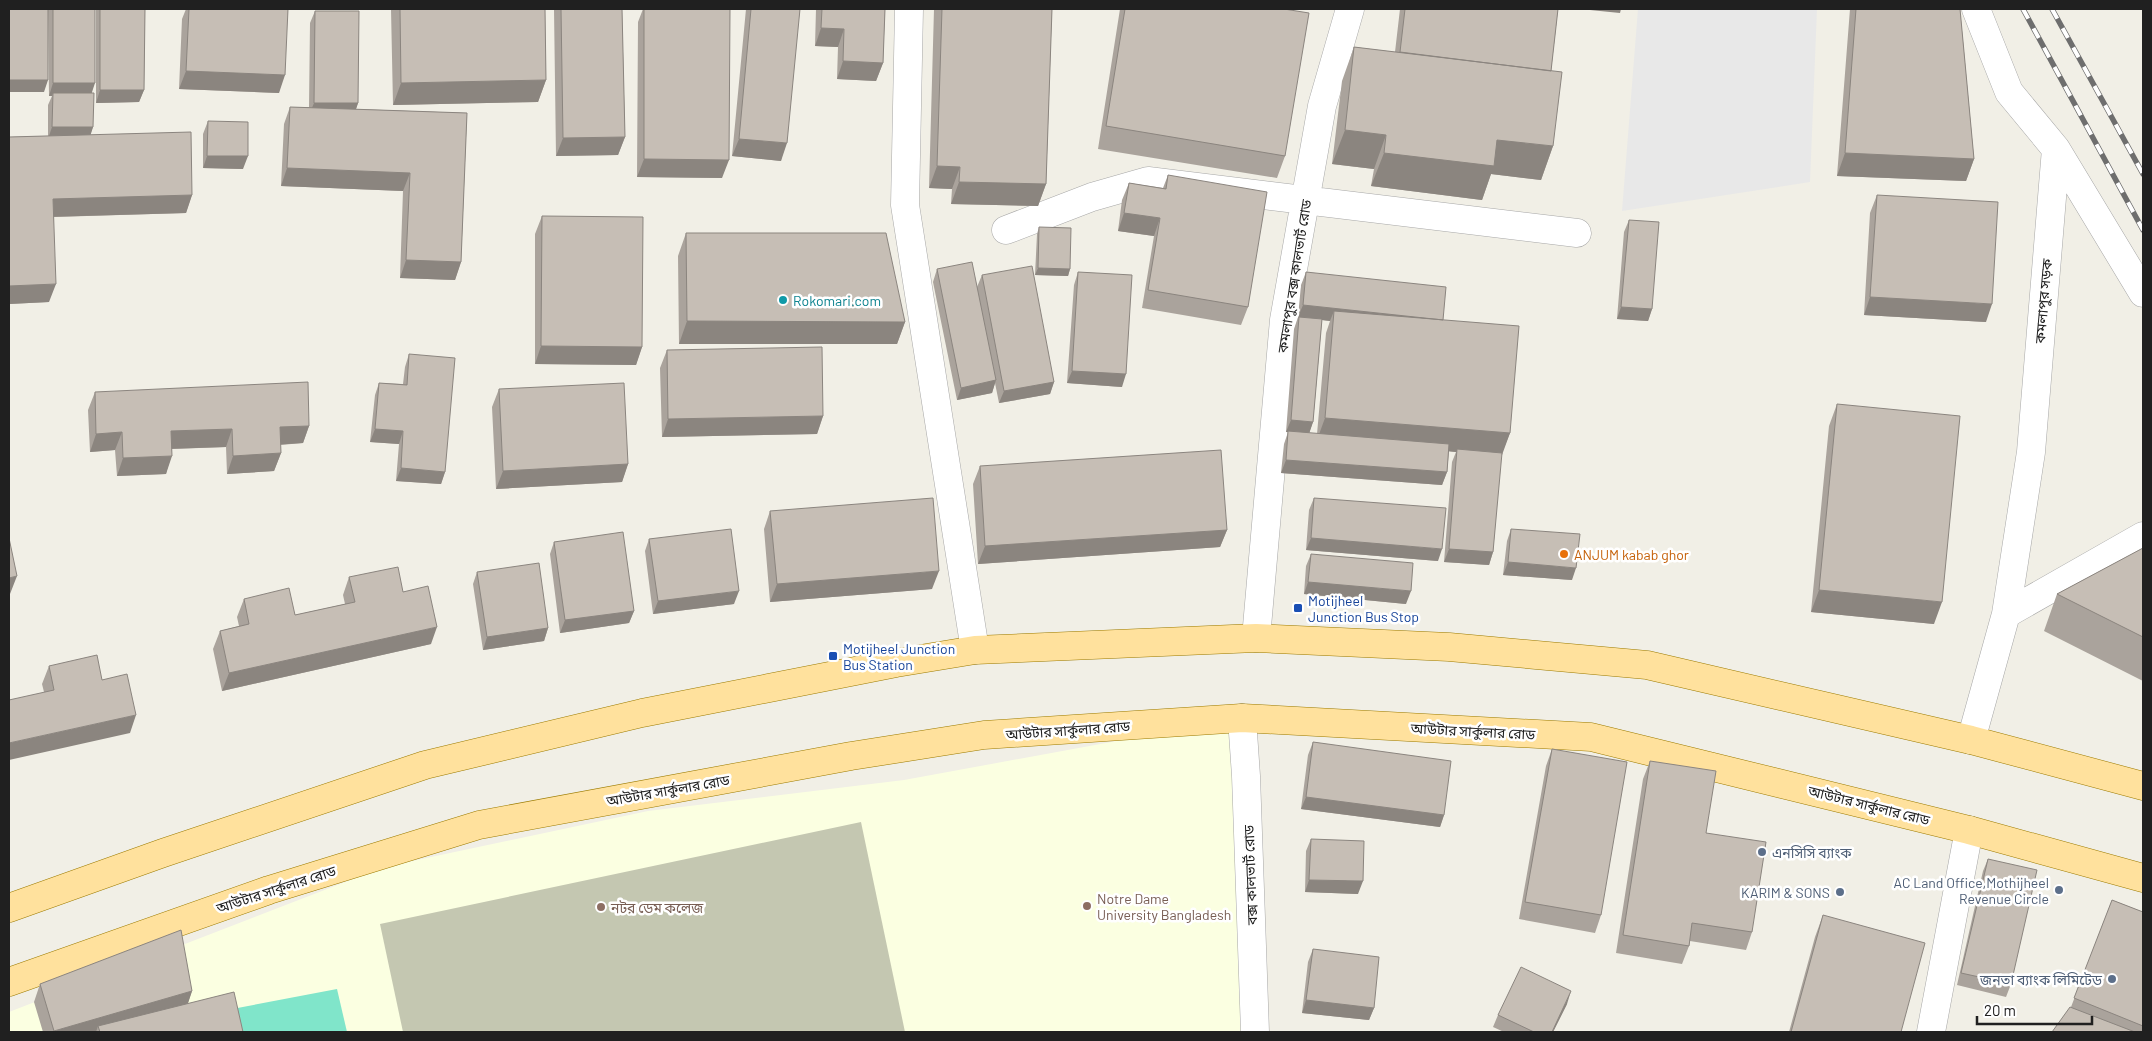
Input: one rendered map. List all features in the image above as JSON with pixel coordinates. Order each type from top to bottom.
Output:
[{"type":"main road","points":[[9,908],[164,853],[425,765],[642,713],[896,663],[975,650],[1256,638],[1449,647],[1647,665],[1970,740],[2143,786]]},
{"type":"main road","name":"আউটার সার্কুলার রোড","points":[[9,982],[269,890],[479,825],[841,758],[984,735],[1242,718],[1591,737],[1969,830],[2143,878]]},
{"type":"street","points":[[909,9],[905,205],[975,650]]},
{"type":"street","name":"কমলাপুর বক্স কালভার্ট রোড","points":[[1256,638],[1284,320],[1322,106],[1350,9]]},
{"type":"street","points":[[1976,9],[2009,92],[2056,149],[2143,293]]},
{"type":"street","name":"কমলাপুর সড়ক","points":[[1970,740],[2006,614],[2031,452],[2056,149]]},
{"type":"street","points":[[1006,230],[1092,196],[1148,182],[1306,199],[1577,233]]},
{"type":"street","points":[[2006,614],[2143,536]]},
{"type":"street","name":"বক্স কালভার্ট রোড","points":[[1242,718],[1256,1032]]},
{"type":"street","points":[[1931,1032],[1969,830]]},
{"type":"shaded area","points":[[1638,9],[1817,9],[1810,182],[1622,211]]},
{"type":"shaded area","name":"নটর ডেম কলেজ","points":[[1242,718],[1255,1032],[9,1032],[9,1012],[384,867],[648,811],[904,780]]},
{"type":"shaded area","points":[[861,822],[905,1032],[403,1032],[380,924]]},
{"type":"green space","points":[[337,989],[347,1032],[232,1032],[227,1010]]},
{"type":"building","points":[[9,9],[48,9],[48,80],[9,80]]},
{"type":"building","points":[[53,9],[95,9],[95,83],[53,83]]},
{"type":"building","points":[[100,9],[145,9],[144,90],[100,90]]},
{"type":"building","points":[[189,9],[288,9],[285,75],[186,71]]},
{"type":"building","points":[[400,9],[545,9],[546,80],[401,83]]},
{"type":"building","points":[[561,9],[622,9],[625,137],[563,138]]},
{"type":"building","points":[[644,9],[730,9],[729,160],[644,159]]},
{"type":"building","points":[[751,9],[800,9],[787,143],[739,139]]},
{"type":"building","points":[[822,9],[885,9],[883,63],[843,61],[844,29],[821,28]]},
{"type":"building","points":[[942,9],[1052,9],[1046,184],[959,182],[960,167],[937,166]]},
{"type":"building","points":[[1125,9],[1284,9],[1309,13],[1285,156],[1106,126]]},
{"type":"building","points":[[1405,9],[1558,9],[1551,71],[1400,52]]},
{"type":"building","points":[[1856,9],[1960,9],[1974,159],[1845,153]]},
{"type":"building","points":[[315,11],[359,11],[358,103],[314,103]]},
{"type":"building","points":[[1354,47],[1562,72],[1553,146],[1497,140],[1494,166],[1384,153],[1386,135],[1345,130]]},
{"type":"building","points":[[53,93],[94,93],[93,127],[52,127]]},
{"type":"building","points":[[290,107],[467,113],[461,262],[406,260],[410,173],[287,168]]},
{"type":"building","points":[[208,121],[248,122],[248,156],[207,156]]},
{"type":"building","points":[[191,132],[192,195],[53,199],[56,284],[9,286],[9,137]]},
{"type":"building","points":[[1168,175],[1267,192],[1248,307],[1148,290],[1160,218],[1124,213],[1129,183],[1166,189]]},
{"type":"building","points":[[1877,195],[1998,202],[1992,304],[1870,297]]},
{"type":"building","points":[[542,216],[643,217],[642,347],[541,346]]},
{"type":"building","points":[[1629,220],[1659,222],[1652,309],[1621,307]]},
{"type":"building","points":[[1039,227],[1071,228],[1070,269],[1038,268]]},
{"type":"building","name":"Rokomari.com","points":[[686,233],[886,233],[905,322],[687,321]]},
{"type":"building","points":[[972,262],[996,380],[961,388],[937,269]]},
{"type":"building","points":[[1032,266],[1054,382],[1004,391],[982,275]]},
{"type":"building","points":[[1078,272],[1132,275],[1126,374],[1072,371]]},
{"type":"building","points":[[1306,272],[1446,287],[1443,320],[1303,305]]},
{"type":"building","points":[[1334,311],[1519,326],[1510,433],[1325,418]]},
{"type":"building","points":[[1299,317],[1322,319],[1313,422],[1291,420]]},
{"type":"building","points":[[822,347],[823,416],[668,419],[667,350]]},
{"type":"building","points":[[409,354],[455,358],[445,472],[401,468],[403,431],[375,429],[379,383],[407,385]]},
{"type":"building","points":[[308,382],[309,426],[280,427],[281,453],[233,456],[232,429],[171,431],[172,456],[123,458],[122,432],[96,434],[95,392]]},
{"type":"building","points":[[624,383],[628,464],[503,471],[499,389]]},
{"type":"building","points":[[1837,404],[1960,416],[1942,602],[1819,590]]},
{"type":"building","points":[[1288,431],[1449,444],[1447,472],[1286,460]]},
{"type":"building","points":[[1457,449],[1502,453],[1493,552],[1449,549]]},
{"type":"building","points":[[1221,450],[1227,530],[985,546],[980,466]]},
{"type":"building","points":[[933,498],[939,571],[777,584],[770,511]]},
{"type":"building","points":[[1314,498],[1446,508],[1442,549],[1311,538]]},
{"type":"building","points":[[731,529],[739,591],[658,601],[649,539]]},
{"type":"building","points":[[1511,529],[1580,534],[1576,568],[1508,562]]},
{"type":"building","points":[[623,532],[634,611],[565,620],[554,542]]},
{"type":"building","points":[[9,538],[17,576],[9,578]]},
{"type":"building","points":[[2143,548],[2143,637],[2057,594]]},
{"type":"building","points":[[1311,554],[1413,563],[1411,591],[1308,582]]},
{"type":"building","points":[[539,563],[548,628],[487,637],[477,572]]},
{"type":"building","points":[[398,567],[403,592],[428,586],[437,627],[229,673],[220,631],[249,624],[244,599],[289,588],[295,615],[355,602],[349,577]]},
{"type":"building","points":[[97,655],[102,680],[127,674],[136,715],[9,743],[9,700],[54,690],[49,666]]},
{"type":"building","points":[[1313,742],[1451,761],[1444,815],[1306,797]]},
{"type":"building","points":[[1552,749],[1627,762],[1601,915],[1525,902]]},
{"type":"building","points":[[1650,761],[1716,771],[1706,833],[1766,842],[1752,932],[1692,923],[1689,946],[1623,935]]},
{"type":"building","points":[[1311,839],[1364,841],[1363,881],[1309,880]]},
{"type":"building","points":[[1988,859],[2037,870],[2011,984],[1961,973]]},
{"type":"building","name":"জনতা ব্যাংক লিমিটেড","points":[[2112,900],[2143,912],[2143,1026],[2074,998]]},
{"type":"building","points":[[1823,915],[1925,943],[1901,1032],[1791,1032]]},
{"type":"building","points":[[181,930],[192,991],[54,1031],[40,984]]},
{"type":"building","points":[[1313,949],[1379,957],[1374,1008],[1306,1000]]},
{"type":"building","points":[[1521,967],[1571,991],[1552,1032],[1534,1032],[1498,1015]]},
{"type":"building","points":[[234,992],[243,1032],[100,1032],[98,1026]]},
{"type":"building","points":[[2070,1007],[2135,1032],[2052,1032]]},
{"type":"railway","points":[[2023,9],[2143,230]]},
{"type":"railway","points":[[2052,9],[2143,174]]},
{"type":"place","name":"Rokomari.com","points":[[783,300]]},
{"type":"place","name":"ANJUM kabab ghor","points":[[1564,554]]},
{"type":"place","name":"Motijheel Junction Bus Stop","points":[[1298,608]]},
{"type":"place","name":"Motijheel Junction Bus Station","points":[[833,656]]},
{"type":"place","name":"এনসিসি ব্যাংক","points":[[1762,852]]},
{"type":"place","name":"AC Land Office,Mothijheel Revenue Circle","points":[[2059,890]]},
{"type":"place","name":"KARIM & SONS","points":[[1840,892]]},
{"type":"place","name":"Notre Dame University Bangladesh","points":[[1087,906]]},
{"type":"place","name":"নটর ডেম কলেজ","points":[[601,907]]},
{"type":"place","name":"জনতা ব্যাংক লিমিটেড","points":[[2112,979]]}]
